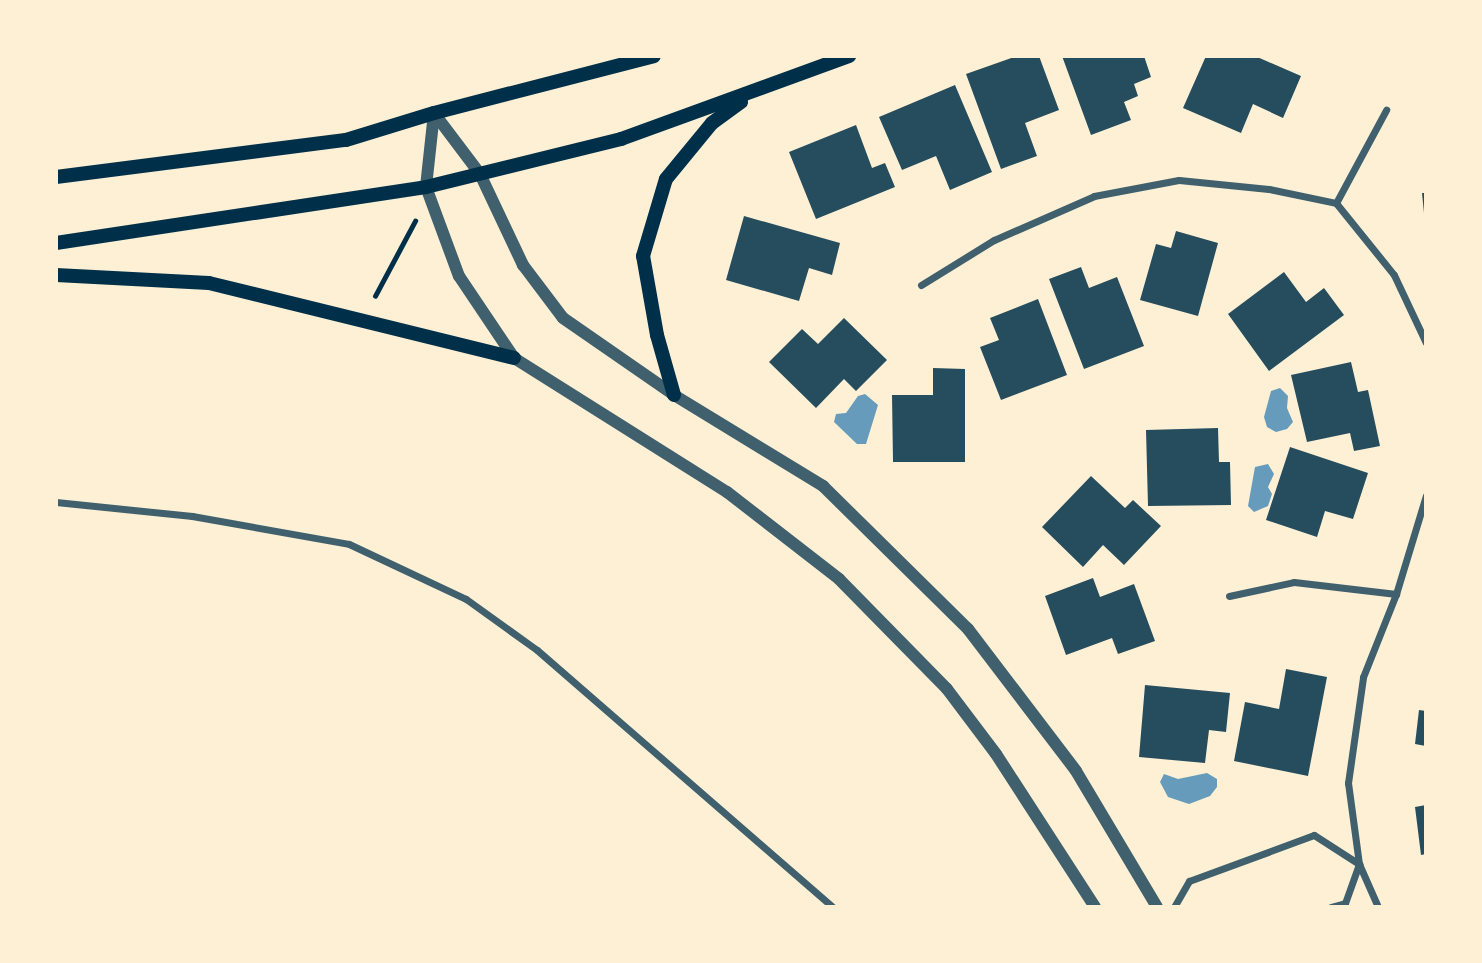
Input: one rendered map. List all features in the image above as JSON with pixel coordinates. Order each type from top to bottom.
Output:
[{"type":"main road","points":[[56,177],[346,140],[434,113],[654,56]]},
{"type":"main road","points":[[56,243],[426,187],[621,139],[849,56]]},
{"type":"main road","points":[[674,395],[657,335],[643,256],[666,179],[712,123],[757,91]]},
{"type":"main road","points":[[56,275],[209,283],[514,358]]},
{"type":"street","points":[[1336,203],[1386,110]]},
{"type":"street","points":[[434,113],[480,174],[523,265],[562,318],[674,395],[822,486],[968,629],[1076,771],[1157,907]]},
{"type":"street","points":[[434,113],[426,187],[459,276],[514,358],[727,492],[839,579],[947,689],[996,754],[1095,907]]},
{"type":"street","points":[[921,285],[994,240],[1094,196],[1179,180],[1269,189],[1336,203],[1394,275],[1426,343]]},
{"type":"street","points":[[1378,907],[1359,864],[1348,783],[1363,677],[1396,594],[1426,495]]},
{"type":"street","points":[[56,502],[192,516],[349,544],[466,599],[537,650],[833,907]]},
{"type":"street","points":[[1229,596],[1294,582],[1396,594]]},
{"type":"street","points":[[1174,907],[1189,881],[1314,835],[1359,864]]},
{"type":"street","points":[[1331,907],[1345,903],[1359,864]]},
{"type":"path","points":[[375,296],[416,219]]},
{"type":"water","points":[[1280,388],[1288,396],[1287,408],[1293,422],[1287,429],[1276,432],[1267,427],[1264,417],[1271,391]]},
{"type":"water","points":[[865,394],[878,405],[866,444],[857,444],[834,422],[836,414],[846,413],[858,396]]},
{"type":"water","points":[[1268,464],[1274,474],[1268,487],[1272,494],[1268,506],[1254,512],[1248,506],[1255,467]]},
{"type":"water","points":[[1207,773],[1217,779],[1217,787],[1210,796],[1189,804],[1168,797],[1160,782],[1164,774],[1178,779]]},
{"type":"building","points":[[1017,56],[1039,56],[1059,110],[1025,123],[1037,156],[1001,169],[966,74]]},
{"type":"building","points":[[1062,56],[1144,56],[1151,77],[1134,84],[1138,96],[1124,102],[1131,120],[1091,135]]},
{"type":"building","points":[[1206,56],[1255,56],[1301,76],[1283,118],[1253,104],[1241,133],[1183,108]]},
{"type":"building","points":[[955,85],[992,172],[950,190],[936,156],[902,170],[879,117]]},
{"type":"building","points":[[856,125],[872,168],[885,163],[895,187],[816,219],[789,152]]},
{"type":"building","points":[[1422,193],[1426,193],[1426,213],[1424,213]]},
{"type":"building","points":[[744,216],[840,243],[832,275],[809,268],[799,301],[726,280]]},
{"type":"building","points":[[1176,231],[1218,243],[1198,316],[1140,300],[1156,244],[1171,248]]},
{"type":"building","points":[[1081,267],[1089,288],[1117,277],[1144,346],[1084,369],[1049,279]]},
{"type":"building","points":[[1284,272],[1306,302],[1324,288],[1344,315],[1269,371],[1228,314]]},
{"type":"building","points":[[1038,299],[1067,375],[1001,400],[980,347],[999,340],[990,318]]},
{"type":"building","points":[[844,318],[887,360],[856,391],[844,379],[816,408],[769,362],[802,329],[818,344]]},
{"type":"building","points":[[1351,362],[1358,392],[1368,390],[1380,446],[1354,451],[1350,433],[1307,442],[1291,375]]},
{"type":"building","points":[[933,368],[965,369],[965,462],[893,462],[892,395],[933,395]]},
{"type":"building","points":[[1218,428],[1219,462],[1230,462],[1231,505],[1148,506],[1146,430]]},
{"type":"building","points":[[1290,447],[1368,473],[1353,519],[1325,511],[1317,537],[1266,520]]},
{"type":"building","points":[[1091,476],[1125,508],[1133,500],[1161,526],[1124,565],[1103,545],[1083,567],[1042,527]]},
{"type":"building","points":[[1093,578],[1100,597],[1134,584],[1155,641],[1118,654],[1112,638],[1066,655],[1045,596]]},
{"type":"building","points":[[1286,669],[1327,677],[1308,776],[1234,761],[1245,702],[1279,709]]},
{"type":"building","points":[[1145,685],[1230,693],[1226,732],[1209,730],[1205,763],[1139,757]]},
{"type":"building","points":[[1419,710],[1426,711],[1426,746],[1415,744]]},
{"type":"building","points":[[1426,805],[1426,854],[1421,855],[1415,807]]}]
